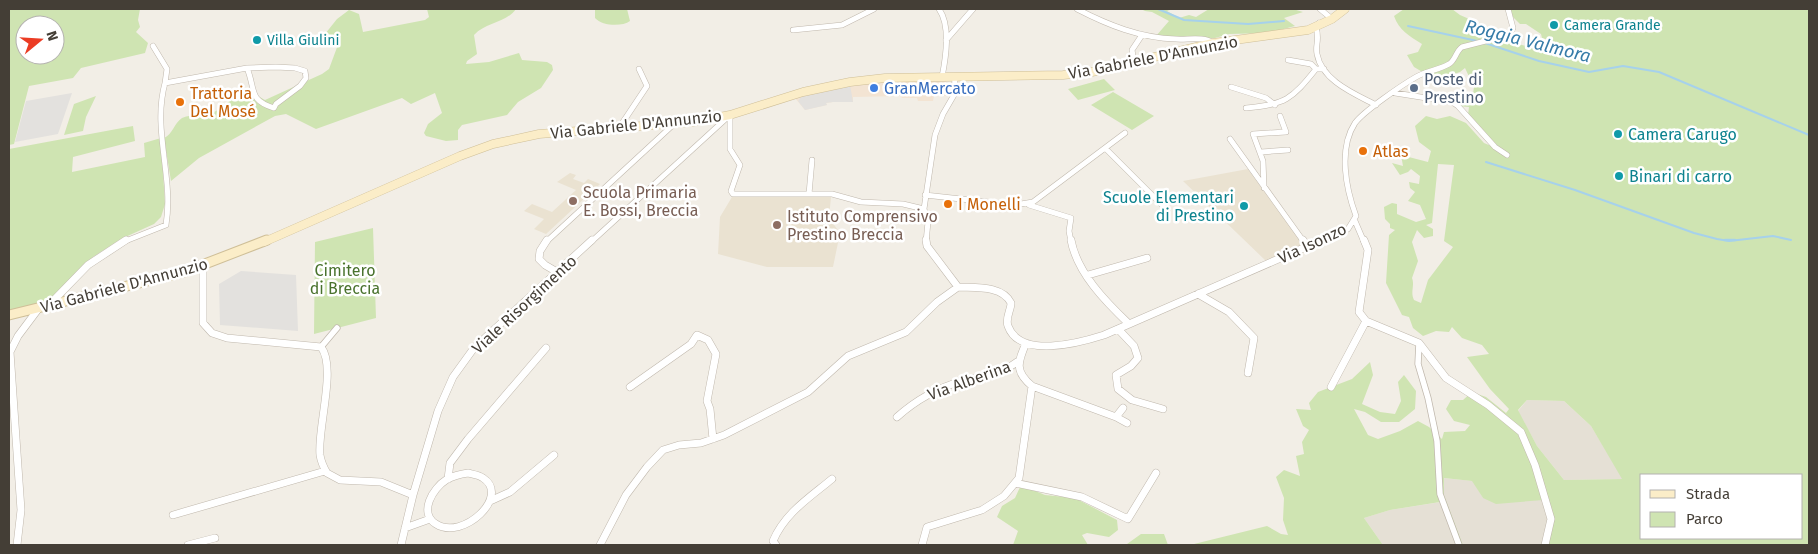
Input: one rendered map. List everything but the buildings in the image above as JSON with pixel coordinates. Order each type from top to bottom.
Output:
[{"type":"main road","name":"Via Gabriele D'Annunzio","points":[[1286,33],[1333,18],[1345,9]]},
{"type":"main road","name":"Via Gabriele D'Annunzio","points":[[9,315],[168,276],[240,252],[460,156],[493,144],[539,134],[693,122],[730,115],[803,92],[850,82],[885,78],[1063,75],[1092,72],[1213,43],[1308,30],[1318,32],[1323,22]]},
{"type":"street","points":[[793,30],[842,25],[874,9]]},
{"type":"street","points":[[939,9],[945,18],[946,40],[942,77]]},
{"type":"street","points":[[946,40],[973,9]]},
{"type":"street","points":[[1077,9],[1108,25],[1142,35],[1167,40],[1208,40],[1213,43]]},
{"type":"street","points":[[1320,9],[1333,18]]},
{"type":"street","name":"Via Isonzo","points":[[1026,343],[1045,346],[1068,346],[1087,342],[1348,228],[1355,221],[1354,208],[1348,194],[1346,171],[1347,140],[1356,122],[1376,105],[1396,93],[1417,76],[1450,64],[1463,45],[1501,39],[1509,35],[1513,28],[1508,9]]},
{"type":"street","points":[[1318,32],[1316,54],[1324,69],[1346,88],[1376,105]]},
{"type":"street","points":[[1134,62],[1132,50],[1142,35]]},
{"type":"street","points":[[49,305],[75,277],[102,255],[132,236],[166,225],[170,202],[159,116],[160,95],[168,69],[153,46]]},
{"type":"street","points":[[1288,60],[1311,64],[1316,69],[1324,69]]},
{"type":"street","points":[[945,62],[956,88],[935,135],[925,195],[924,209],[928,222],[925,238],[927,246],[958,287]]},
{"type":"street","points":[[165,83],[247,68],[295,68],[306,71],[306,78],[300,86],[276,104],[274,108],[262,105],[253,97],[247,68]]},
{"type":"street","points":[[619,128],[647,86],[639,69]]},
{"type":"street","points":[[1246,108],[1275,105],[1292,99],[1316,69]]},
{"type":"street","points":[[1231,87],[1266,98],[1275,105]]},
{"type":"street","points":[[1396,93],[1452,102],[1458,106],[1495,147],[1507,155]]},
{"type":"street","points":[[730,115],[730,149],[740,165],[732,191],[733,194],[832,194],[861,202],[903,204],[924,209]]},
{"type":"street","name":"Viale Risorgimento","points":[[401,545],[413,495],[438,411],[453,377],[474,348],[730,115]]},
{"type":"street","points":[[1264,188],[1266,172],[1254,134],[1286,132],[1280,116]]},
{"type":"street","points":[[557,272],[542,264],[538,256],[539,250],[674,124]]},
{"type":"street","points":[[1015,205],[1033,202],[1125,133]]},
{"type":"street","points":[[1230,139],[1307,246]]},
{"type":"street","points":[[1105,148],[1165,208]]},
{"type":"street","points":[[1261,152],[1288,150]]},
{"type":"street","points":[[809,194],[812,160]]},
{"type":"street","points":[[925,195],[1015,205],[1035,205],[1054,214],[1065,214],[1071,218],[1068,226],[1069,239],[1088,275],[1102,297],[1129,324]]},
{"type":"street","points":[[1355,221],[1368,250],[1359,312],[1366,321],[1419,343],[1446,378],[1488,405],[1520,432],[1535,465],[1551,519],[1545,545]]},
{"type":"street","points":[[1088,275],[1148,258]]},
{"type":"street","points":[[203,265],[203,322],[212,333],[227,338],[321,347],[326,353],[327,377],[320,455],[327,476],[336,479],[391,484],[413,495]]},
{"type":"street","points":[[600,545],[626,495],[647,467],[663,450],[713,439],[808,392],[848,356],[906,332],[937,302],[958,287],[996,291],[1006,296],[1011,304],[1007,316],[1008,329],[1018,340],[1026,343],[1018,362],[1020,375],[1032,386],[1116,417],[1127,423]]},
{"type":"street","points":[[1198,294],[1234,315],[1254,338],[1248,373]]},
{"type":"street","points":[[17,545],[21,510],[10,352],[18,336],[40,308]]},
{"type":"street","points":[[1331,387],[1366,321]]},
{"type":"street","points":[[321,347],[337,328]]},
{"type":"street","points":[[1118,329],[1134,346],[1138,358],[1131,366],[1116,375],[1118,389],[1132,400],[1163,409]]},
{"type":"street","points":[[630,387],[690,344],[696,335],[708,340],[716,354],[707,400],[710,409],[713,439]]},
{"type":"street","points":[[1419,343],[1418,364],[1428,398],[1437,441],[1440,494],[1459,545]]},
{"type":"street","points":[[448,479],[450,463],[468,439],[546,348]]},
{"type":"street","name":"Via Alberina","points":[[897,417],[913,402],[949,384],[1008,370],[1018,362]]},
{"type":"street","points":[[922,545],[928,527],[982,510],[1004,496],[1020,478],[1032,386]]},
{"type":"street","points":[[1116,417],[1123,408]]},
{"type":"street","points":[[490,502],[492,492],[490,484],[478,474],[468,473],[448,479],[435,490],[428,503],[427,512],[430,520],[446,528],[468,524],[477,518],[490,502],[510,492],[554,455]]},
{"type":"street","points":[[173,515],[325,472]]},
{"type":"street","points":[[1015,483],[1082,497],[1128,519],[1156,473]]},
{"type":"street","points":[[776,545],[774,541],[776,533],[784,521],[832,480]]},
{"type":"street","points":[[405,528],[430,520]]},
{"type":"street","points":[[188,545],[214,538]]},
{"type":"shaded area","name":"GranMercato","points":[[946,80],[948,96],[934,96],[933,101],[918,101],[917,98],[902,98],[901,96],[853,97],[853,102],[826,103],[827,105],[805,110],[795,98],[827,88],[886,81]]},
{"type":"shaded area","points":[[850,85],[853,102],[826,103],[827,105],[805,110],[798,101],[802,96]]},
{"type":"shaded area","points":[[72,93],[58,134],[15,142],[26,101]]},
{"type":"shaded area","points":[[1248,169],[1305,246],[1266,261],[1183,181]]},
{"type":"shaded area","name":"Scuola Primaria E. Bossi, Breccia","points":[[570,173],[576,175],[573,179],[584,183],[588,179],[600,184],[596,188],[599,189],[589,198],[586,197],[546,234],[534,229],[544,219],[524,211],[532,204],[552,212],[576,190],[557,182]]},
{"type":"shaded area","name":"Istituto Comprensivo Prestino Breccia","points":[[732,197],[831,197],[829,218],[840,233],[833,267],[767,267],[718,254],[720,217]]},
{"type":"shaded area","points":[[241,271],[296,275],[298,331],[220,325],[219,284]]},
{"type":"shaded area","points":[[1527,400],[1564,401],[1591,426],[1623,479],[1564,480],[1537,446],[1518,411]]},
{"type":"shaded area","points":[[1443,478],[1473,481],[1483,498],[1543,500],[1548,518],[1542,545],[1463,545],[1444,495]]},
{"type":"shaded area","points":[[1441,502],[1458,545],[1383,545],[1364,518],[1390,510]]},
{"type":"green space","points":[[9,9],[140,9],[138,20],[140,27],[136,32],[148,43],[145,53],[81,68],[73,78],[29,86],[14,144],[9,145]]},
{"type":"green space","points":[[427,9],[516,9],[512,14],[484,27],[474,35],[477,54],[467,61],[466,64],[489,62],[519,53],[522,60],[547,62],[552,65],[553,70],[541,88],[518,102],[507,115],[462,125],[458,130],[458,140],[446,141],[426,136],[424,133],[428,124],[442,113],[435,93],[411,104],[402,98],[316,129],[286,114],[275,116],[199,158],[171,181],[164,138],[182,118],[212,113],[238,94],[247,90],[253,90],[256,95],[265,100],[322,74],[329,69],[339,42],[317,44],[337,19],[349,10],[359,14],[363,32],[425,20],[429,17]]},
{"type":"green space","points":[[595,9],[627,9],[630,21],[617,25],[602,23],[595,18]]},
{"type":"green space","points":[[1141,9],[1172,9],[1167,11],[1179,18],[1189,15],[1196,17],[1209,9],[1293,9],[1303,12],[1284,18],[1295,26],[1268,33],[1229,34],[1215,38],[1181,39],[1156,36],[1169,21],[1152,12]]},
{"type":"green space","points":[[1404,9],[1452,9],[1460,15],[1499,32],[1518,44],[1546,51],[1549,40],[1542,38],[1541,34],[1526,24],[1520,24],[1505,9],[1809,9],[1809,545],[1542,545],[1548,518],[1543,500],[1496,504],[1483,498],[1472,481],[1444,478],[1444,495],[1463,545],[1458,545],[1440,502],[1390,510],[1364,518],[1383,545],[1190,545],[1267,526],[1281,534],[1288,535],[1283,520],[1284,498],[1276,477],[1284,470],[1300,476],[1296,456],[1304,454],[1302,442],[1309,430],[1303,426],[1296,409],[1311,410],[1309,403],[1318,392],[1352,379],[1370,362],[1373,375],[1362,404],[1380,412],[1395,414],[1401,401],[1398,382],[1404,375],[1416,391],[1415,409],[1399,422],[1381,422],[1365,412],[1354,409],[1368,435],[1378,439],[1400,431],[1418,421],[1429,427],[1442,439],[1444,432],[1465,431],[1470,425],[1454,421],[1446,409],[1451,400],[1463,400],[1472,392],[1486,397],[1506,413],[1509,409],[1490,389],[1467,357],[1489,354],[1482,345],[1462,338],[1452,327],[1449,332],[1436,331],[1423,336],[1413,328],[1409,317],[1402,315],[1386,283],[1389,235],[1395,230],[1390,228],[1390,224],[1385,219],[1384,207],[1392,203],[1397,204],[1397,214],[1416,222],[1426,219],[1420,205],[1408,201],[1415,192],[1410,188],[1409,182],[1419,184],[1420,176],[1411,169],[1400,175],[1392,163],[1403,166],[1401,155],[1428,162],[1431,151],[1419,142],[1415,126],[1426,116],[1437,119],[1450,116],[1466,123],[1484,143],[1501,150],[1489,141],[1468,115],[1469,107],[1458,106],[1456,99],[1473,94],[1474,87],[1465,68],[1460,72],[1436,80],[1414,67],[1407,55],[1418,52],[1422,44],[1402,29],[1394,16]],"holes":[[[1438,164],[1454,165],[1444,241],[1453,247],[1428,280],[1421,303],[1414,300],[1412,294],[1412,278],[1418,261],[1412,242],[1417,230],[1424,238],[1433,236],[1433,229],[1426,225],[1432,223]],[[1527,400],[1564,401],[1591,426],[1622,479],[1564,480],[1537,446],[1518,410]]]},
{"type":"green space","points":[[1104,79],[1115,90],[1078,100],[1068,89]]},
{"type":"green space","points":[[1113,92],[1154,116],[1132,130],[1091,105]]},
{"type":"green space","points":[[96,96],[86,117],[83,131],[64,135],[74,104]]},
{"type":"green space","points":[[133,126],[135,141],[73,157],[72,172],[145,157],[144,143],[161,138],[165,204],[161,217],[154,224],[121,239],[93,257],[50,301],[9,311],[9,149]]},
{"type":"green space","name":"Cimitero di Breccia","points":[[373,228],[376,318],[314,334],[315,242]]},
{"type":"green space","points":[[1021,485],[1045,495],[1075,498],[1117,520],[1118,530],[1109,537],[1087,533],[1082,535],[1088,545],[1013,545],[1018,531],[997,517],[1002,506],[1015,498]]},
{"type":"green space","points":[[1141,534],[1164,534],[1168,545],[1127,544]]},
{"type":"waterway","name":"Roggia Valmora","points":[[1158,9],[1184,20],[1248,24],[1284,21]]},
{"type":"waterway","name":"Roggia Valmora","points":[[1408,26],[1482,42],[1539,61],[1589,72],[1623,66],[1659,72],[1809,135]]},
{"type":"waterway","points":[[1486,162],[1575,190],[1694,233],[1717,239],[1729,241],[1773,236],[1791,240]]},
{"type":"waterway","points":[[1725,240],[1735,240]]},
{"type":"place","name":"Camera Grande","points":[[1554,25]]},
{"type":"place","name":"Villa Giulini","points":[[257,40]]},
{"type":"place","name":"GranMercato","points":[[874,88]]},
{"type":"place","name":"Poste di Prestino","points":[[1414,88]]},
{"type":"place","name":"Trattoria Del Mosé","points":[[180,102]]},
{"type":"place","name":"Camera Carugo","points":[[1618,134]]},
{"type":"place","name":"Atlas","points":[[1363,151]]},
{"type":"place","name":"Binari di carro","points":[[1619,176]]},
{"type":"place","name":"Scuola Primaria E. Bossi, Breccia","points":[[573,201]]},
{"type":"place","name":"I Monelli","points":[[948,204]]},
{"type":"place","name":"Scuole Elementari di Prestino","points":[[1244,206]]},
{"type":"place","name":"Istituto Comprensivo Prestino Breccia","points":[[777,225]]}]
